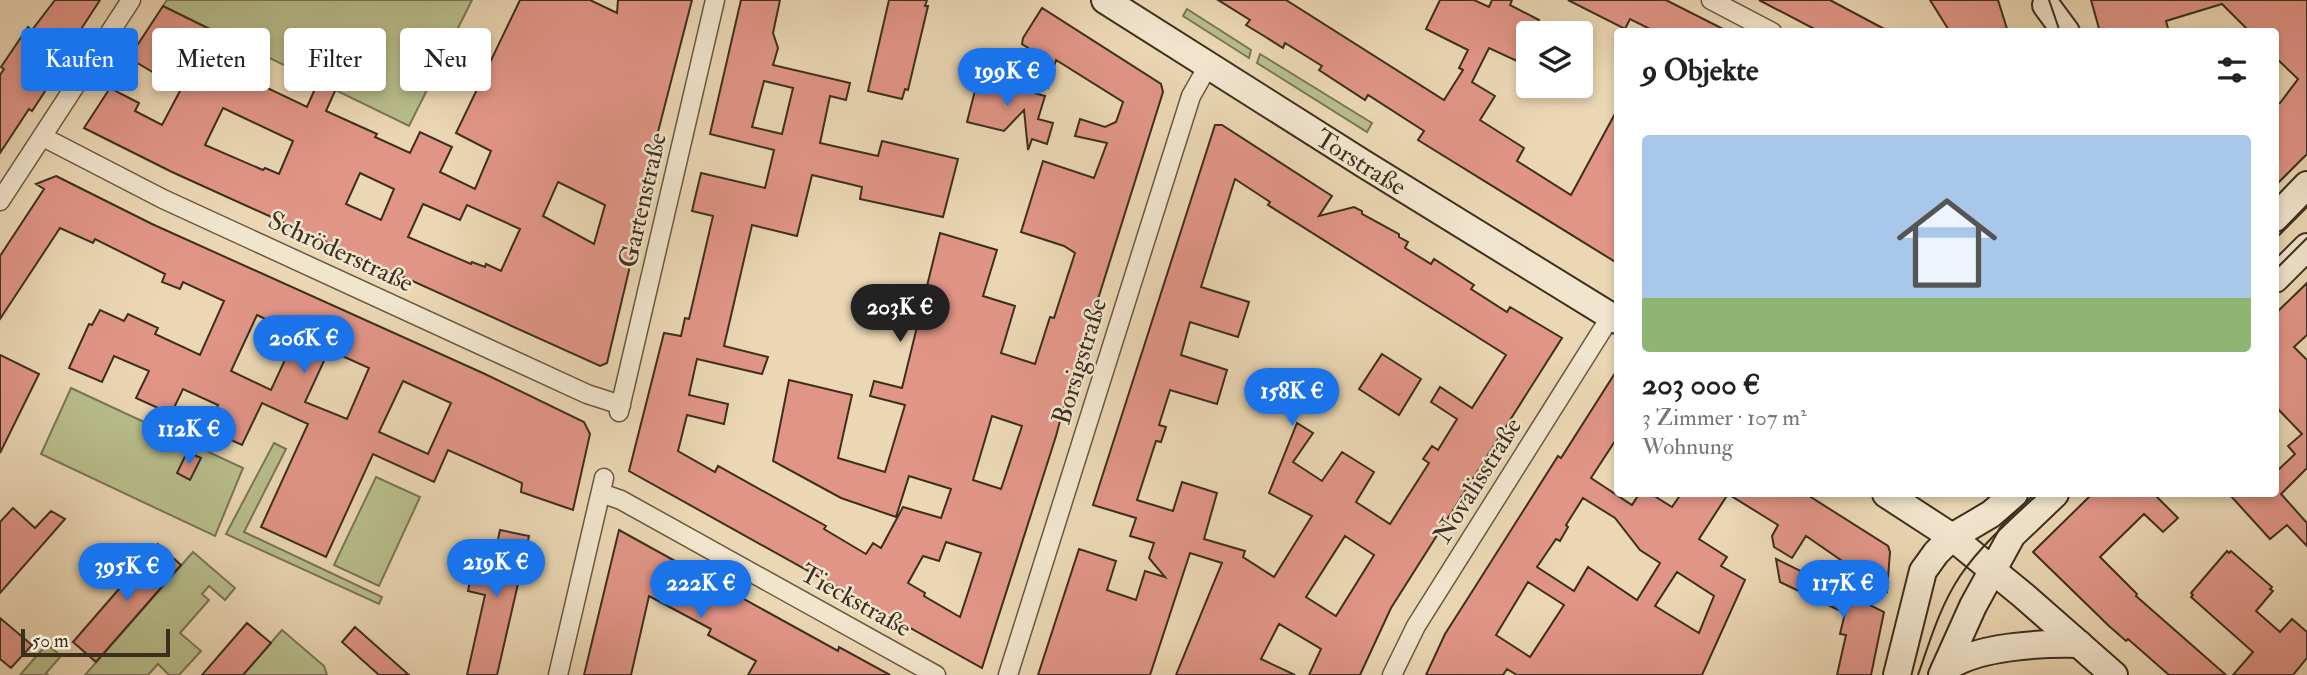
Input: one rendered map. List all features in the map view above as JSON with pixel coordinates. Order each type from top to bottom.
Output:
[{"type":"main road","name":"Torstraße","points":[[1105,0],[1614,318]]},
{"type":"main road","points":[[2044,28],[2045,2]]},
{"type":"main road","points":[[2045,2],[2063,28]]},
{"type":"main road","points":[[2279,214],[2307,185]]},
{"type":"main road","points":[[2279,275],[2307,247]]},
{"type":"main road","points":[[1891,497],[1952,537],[2114,675]]},
{"type":"main road","points":[[1897,675],[1923,571],[1952,537],[1991,514],[2011,497]]},
{"type":"main road","points":[[1943,672],[1991,569],[2012,535],[2052,497]]},
{"type":"main road","points":[[1943,672],[1953,662],[2008,648],[2032,644],[2079,644]]},
{"type":"street","points":[[0,201],[131,0]]},
{"type":"street","name":"Gartenstraße","points":[[620,409],[715,0]]},
{"type":"street","points":[[1711,0],[1764,28]]},
{"type":"street","name":"Borsigstraße","points":[[1008,675],[1187,108],[1208,66]]},
{"type":"street","name":"Schröderstraße","points":[[43,137],[163,199],[620,409]]},
{"type":"street","name":"Novalisstraße","points":[[1392,675],[1416,626],[1614,318]]},
{"type":"street","name":"Tieckstraße","points":[[558,675],[603,485],[621,500],[936,675]]},
{"type":"green space","points":[[167,0],[472,0],[458,28],[400,28],[400,91],[426,91],[409,126],[337,91],[386,91],[386,28],[284,28],[284,65],[270,58],[270,28],[208,28],[163,6]]},
{"type":"green space","points":[[1187,9],[1251,50],[1249,58],[1183,16]]},
{"type":"green space","points":[[1260,54],[1372,123],[1367,132],[1257,63]]},
{"type":"green space","points":[[71,388],[243,468],[215,536],[41,454]]},
{"type":"green space","points":[[274,443],[286,449],[244,532],[382,597],[379,604],[226,534]]},
{"type":"green space","points":[[376,477],[420,497],[379,586],[334,565]]},
{"type":"green space","points":[[193,552],[235,588],[225,600],[209,586],[202,594],[209,600],[180,633],[201,651],[179,675],[169,675],[158,664],[148,675],[85,675]]},
{"type":"green space","points":[[282,630],[324,666],[327,675],[243,675]]},
{"type":"green space","points":[[47,644],[61,656],[46,673],[48,675],[20,675]]},
{"type":"building","points":[[55,0],[100,0],[82,28],[34,28]]},
{"type":"building","points":[[520,0],[590,0],[617,13],[618,0],[692,0],[651,159],[643,211],[607,363],[600,366],[172,172],[84,128],[108,91],[116,91],[139,103],[135,111],[162,125],[180,91],[270,89],[307,107],[314,91],[335,91],[326,111],[377,134],[375,137],[410,153],[420,132],[452,147],[440,172],[475,189],[491,151],[456,133],[476,91],[491,91],[491,60]],"holes":[[[223,108],[293,141],[279,174],[265,168],[263,170],[205,145]],[[360,173],[394,189],[381,220],[346,204]],[[558,182],[605,205],[594,244],[543,216]],[[423,204],[460,220],[467,205],[520,229],[501,271],[486,264],[485,267],[472,262],[471,264],[408,237]]]},
{"type":"building","points":[[741,0],[780,0],[773,33],[778,48],[773,65],[850,83],[846,100],[830,96],[820,143],[878,156],[882,141],[958,159],[943,217],[860,199],[862,187],[812,175],[797,236],[752,225],[724,346],[768,357],[762,374],[697,359],[689,395],[728,404],[724,424],[687,415],[678,451],[715,472],[718,466],[826,526],[824,529],[866,554],[873,543],[881,548],[903,507],[941,518],[951,489],[909,476],[896,517],[841,498],[773,461],[789,380],[852,395],[838,458],[885,472],[905,405],[870,396],[874,381],[902,388],[940,233],[997,250],[983,296],[1015,306],[1001,353],[1035,364],[1050,317],[1054,318],[1075,253],[1064,246],[1021,232],[1043,161],[1094,178],[1107,143],[1075,136],[1080,119],[1105,127],[1116,122],[1123,102],[1056,60],[1048,87],[1035,69],[1039,55],[1022,44],[1023,38],[1042,8],[1161,84],[1163,92],[1077,366],[1080,367],[1073,390],[1069,388],[982,668],[629,471],[664,333],[681,336],[685,318],[689,319],[713,216],[692,211],[701,173],[765,188],[774,150],[710,134]],"holes":[[[764,81],[793,88],[782,134],[752,127]],[[992,416],[1022,426],[1001,489],[973,480]],[[946,542],[981,553],[960,617],[924,596],[925,593],[908,583],[923,556],[939,561]]]},
{"type":"building","points":[[889,0],[927,0],[925,6],[928,6],[908,90],[905,89],[902,99],[868,91]]},
{"type":"building","points":[[1218,0],[1286,0],[1444,100],[1463,70],[1459,68],[1468,50],[1426,29],[1440,0],[1474,0],[1489,7],[1492,0],[1512,0],[1510,5],[1539,20],[1516,21],[1516,61],[1489,48],[1472,82],[1495,96],[1480,120],[1524,148],[1517,161],[1571,195],[1614,116],[1614,261],[1418,140],[1424,131],[1368,95],[1365,100],[1319,70],[1322,66],[1285,43],[1283,48],[1246,25],[1250,20]]},
{"type":"building","points":[[1568,0],[1666,0],[1721,28],[1648,28],[1630,19],[1623,28]]},
{"type":"building","points":[[1759,0],[1830,0],[1882,28],[1812,28]]},
{"type":"building","points":[[1930,0],[1998,0],[2007,28],[1948,28]]},
{"type":"building","points":[[2091,0],[2307,0],[2307,154],[2279,182],[2279,103],[2298,79],[2279,61],[2279,28],[2246,28],[2222,4],[2166,21],[2168,28],[2099,28]]},
{"type":"building","points":[[163,6],[208,28],[152,28],[152,72],[138,63],[138,44]]},
{"type":"building","points":[[21,37],[21,91],[45,91],[32,111],[29,109],[0,153],[0,75],[4,69],[1,67]]},
{"type":"building","points":[[981,67],[995,71],[993,82],[1045,96],[1038,119],[1053,123],[1047,144],[1032,139],[1028,150],[1024,110],[1004,131],[967,122]]},
{"type":"building","points":[[1215,125],[1222,125],[1332,196],[1319,216],[1354,207],[1362,211],[1362,214],[1399,234],[1399,237],[1408,242],[1405,248],[1431,264],[1434,259],[1474,285],[1471,289],[1507,312],[1510,307],[1562,338],[1391,608],[1360,675],[1309,675],[1321,649],[1279,624],[1261,659],[1295,675],[1176,675],[1222,563],[1190,553],[1150,675],[1038,675],[1079,549],[1116,561],[1107,590],[1136,600],[1145,571],[1165,577],[1149,558],[1154,543],[1130,536],[1136,518],[1093,505]],"holes":[[[1235,179],[1270,202],[1268,205],[1506,355],[1472,408],[1440,387],[1431,402],[1457,419],[1438,450],[1432,446],[1423,459],[1429,463],[1390,524],[1356,502],[1374,472],[1342,452],[1322,481],[1293,462],[1313,433],[1297,423],[1269,493],[1312,516],[1274,577],[1243,557],[1245,551],[1204,539],[1217,493],[1182,482],[1173,511],[1137,500],[1156,441],[1161,442],[1166,427],[1159,425],[1170,390],[1217,404],[1227,370],[1181,355],[1190,322],[1238,337],[1249,302],[1201,287]],[[1345,536],[1374,555],[1336,616],[1306,597]]]},
{"type":"building","points":[[56,176],[152,224],[485,374],[584,422],[590,434],[573,510],[521,492],[522,483],[448,450],[434,482],[373,454],[326,557],[261,527],[308,424],[262,403],[242,445],[206,429],[218,405],[183,389],[171,414],[136,398],[149,371],[114,356],[102,382],[69,368],[89,324],[92,325],[100,310],[124,321],[128,314],[158,328],[155,334],[200,355],[224,301],[183,282],[180,289],[162,282],[165,274],[95,239],[93,243],[60,228],[0,319],[0,256],[44,189],[36,184]],"holes":[[[257,315],[297,334],[271,390],[231,371]],[[329,350],[369,368],[347,419],[305,402]],[[403,381],[451,403],[428,454],[379,432]]]},
{"type":"building","points":[[2307,283],[2307,335],[2294,347],[2307,360],[2307,468],[2281,494],[2307,523],[2307,546],[2287,525],[2270,539],[2232,497],[2279,497],[2279,469],[2295,454],[2288,446],[2302,434],[2279,410],[2279,310]]},
{"type":"building","points":[[1382,354],[1421,379],[1399,415],[1359,389]]},
{"type":"building","points":[[0,355],[39,374],[0,453]]},
{"type":"building","points":[[1614,375],[1614,443],[1591,478],[1614,493],[1614,497],[1620,497],[1632,505],[1637,497],[1656,497],[1672,507],[1679,497],[1726,497],[1699,539],[1727,557],[1721,566],[1745,580],[1702,675],[1517,675],[1507,669],[1503,675],[1426,675],[1445,634],[1558,456],[1561,458]],"holes":[[[1583,498],[1615,518],[1640,550],[1660,563],[1637,600],[1588,567],[1574,591],[1537,567],[1556,539],[1560,541],[1568,527],[1566,525]],[[1677,572],[1714,596],[1699,633],[1655,606]],[[1528,582],[1564,605],[1530,657],[1496,635]]]},
{"type":"building","points":[[187,452],[201,458],[190,480],[177,473]]},
{"type":"building","points":[[1733,497],[1811,497],[1888,546],[1890,552],[1887,592],[1806,536],[1792,558],[1774,547],[1772,536],[1778,525]]},
{"type":"building","points":[[2089,497],[2157,497],[2178,518],[2163,532],[2144,514],[2100,557],[2136,596],[2226,675],[2169,675],[2109,626],[2033,552]]},
{"type":"building","points":[[13,508],[35,528],[51,511],[65,519],[0,593],[0,522]]},
{"type":"building","points":[[500,530],[529,536],[497,675],[467,675],[485,595],[468,591],[473,565],[477,550],[495,554]]},
{"type":"building","points":[[619,530],[838,651],[839,647],[890,675],[748,675],[756,661],[708,635],[711,629],[649,596],[631,675],[584,675]]},
{"type":"building","points":[[158,544],[181,565],[96,662],[73,642]]},
{"type":"building","points":[[2227,551],[2231,551],[2272,587],[2270,589],[2273,591],[2256,611],[2280,632],[2292,619],[2307,632],[2307,658],[2293,675],[2233,675],[2253,652],[2191,597],[2191,593]]},
{"type":"building","points":[[1776,559],[1884,612],[1871,675],[1837,675],[1846,635],[1840,634],[1845,613],[1780,582]]},
{"type":"building","points":[[0,618],[32,645],[11,668],[0,659]]},
{"type":"building","points":[[247,623],[271,643],[243,675],[202,675]]},
{"type":"building","points":[[355,627],[409,675],[379,675],[342,642]]},
{"type":"tram line","points":[[2049,0],[2059,28]]},
{"type":"tram line","points":[[2279,235],[2307,207]]},
{"type":"tram line","points":[[2279,266],[2307,238]]},
{"type":"tram line","points":[[1918,675],[1941,612],[1960,576],[1987,543],[2035,497]]}]
